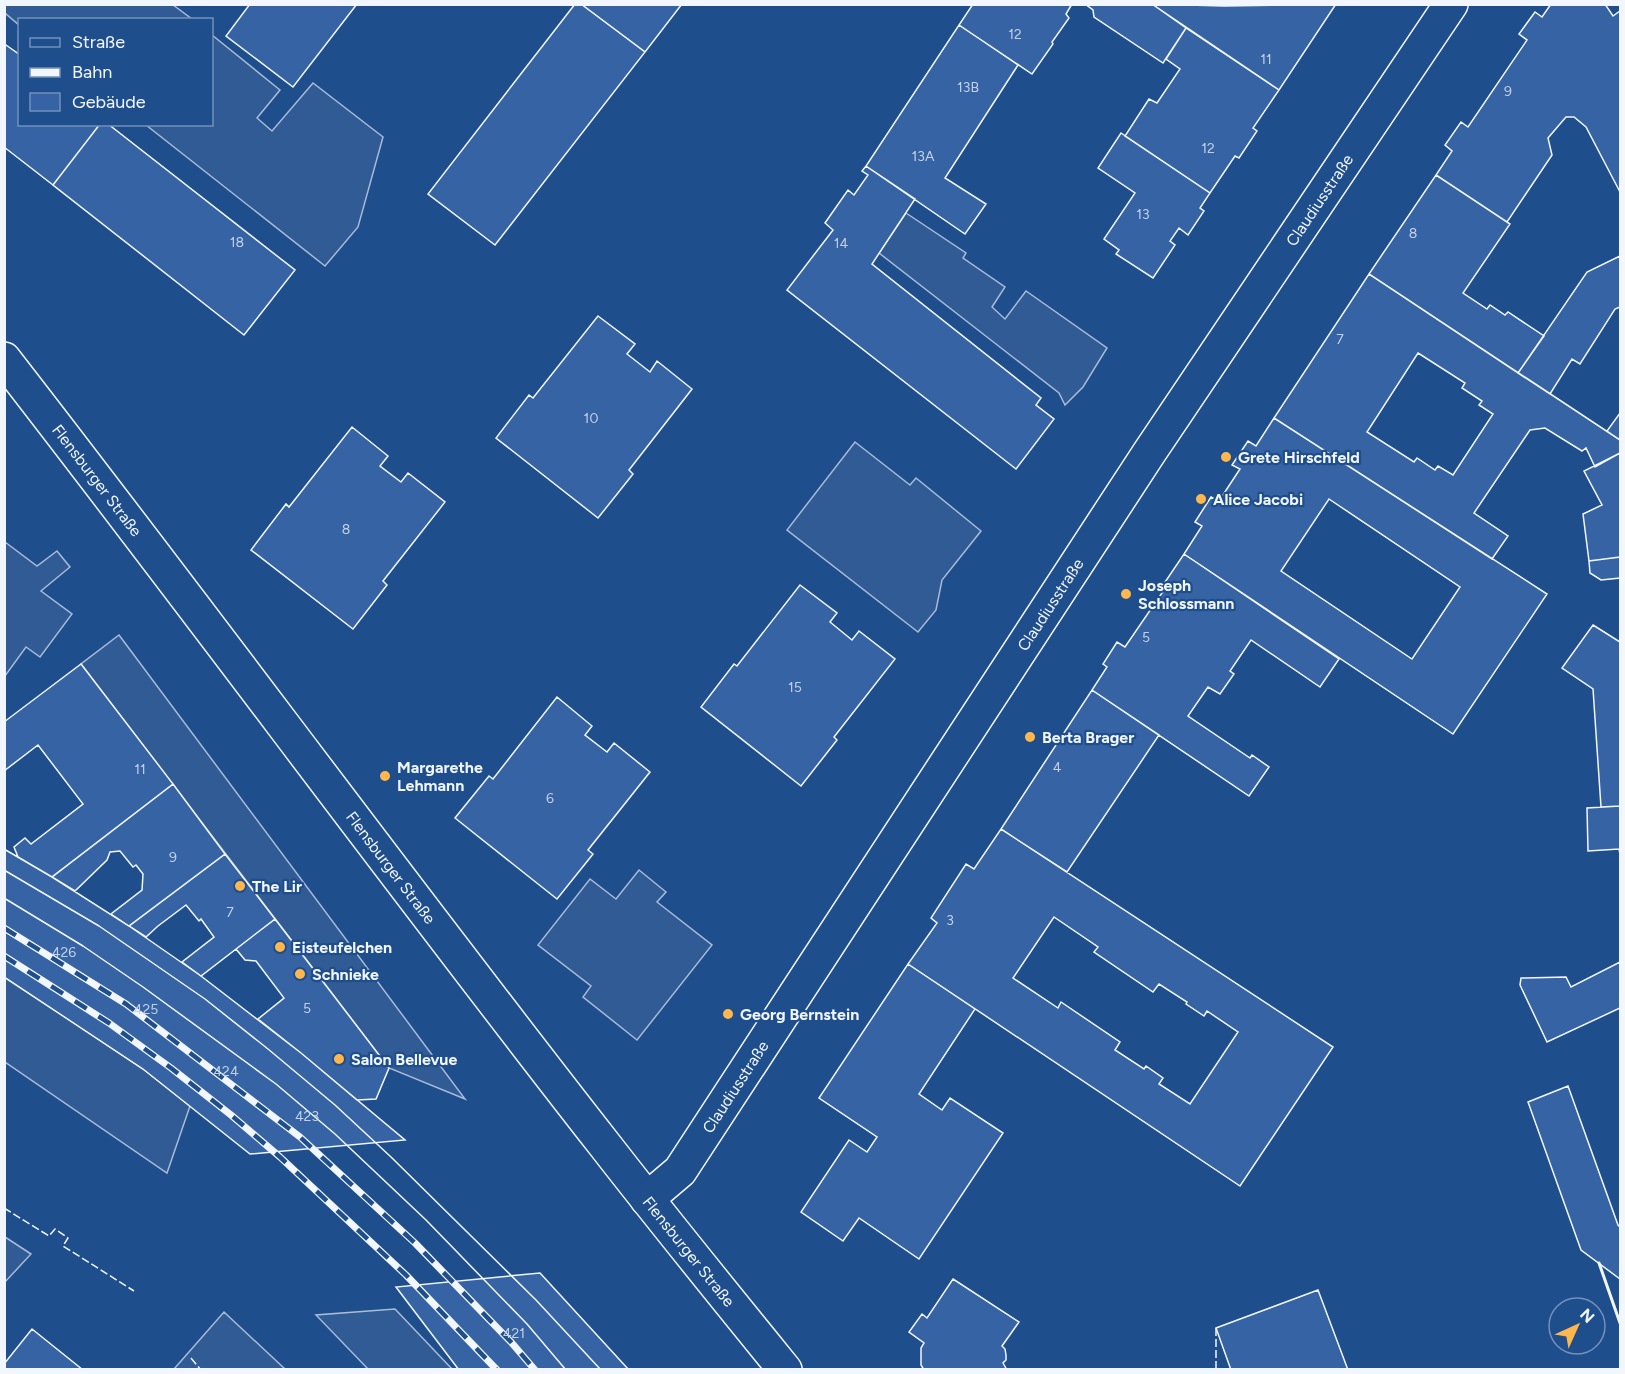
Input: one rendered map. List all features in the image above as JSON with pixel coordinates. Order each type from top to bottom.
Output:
[{"type":"street","name":"Claudiusstraße","points":[[647,1199],[680,1171],[1149,453],[1451,4]]},
{"type":"street","name":"Flensburger Straße","points":[[4,358],[341,802],[647,1199],[784,1370]]},
{"type":"shaded area","points":[[4,5],[173,5],[191,18],[18,18],[18,24],[5,13]]},
{"type":"shaded area","points":[[213,36],[280,90],[257,118],[272,131],[313,83],[383,137],[358,227],[325,266],[147,126],[213,126]]},
{"type":"shaded area","points":[[906,213],[966,253],[963,258],[1005,287],[992,307],[1005,319],[1026,291],[1107,348],[1083,387],[1065,405],[1059,393],[879,253]]},
{"type":"shaded area","points":[[855,442],[910,485],[916,478],[981,531],[942,580],[936,610],[918,632],[787,530]]},
{"type":"shaded area","points":[[5,542],[37,566],[57,551],[70,567],[41,591],[72,614],[40,657],[26,647],[5,676]]},
{"type":"shaded area","points":[[119,635],[465,1099],[389,1068],[81,664]]},
{"type":"shaded area","points":[[639,870],[666,892],[657,902],[712,945],[637,1040],[583,997],[591,986],[538,945],[590,879],[616,899]]},
{"type":"shaded area","points":[[5,977],[143,1069],[190,1106],[167,1173],[5,1062]]},
{"type":"shaded area","points":[[5,1237],[31,1254],[5,1282],[4,1281]]},
{"type":"shaded area","points":[[395,1309],[452,1369],[368,1369],[316,1315]]},
{"type":"shaded area","points":[[224,1312],[285,1369],[174,1369]]},
{"type":"building","points":[[250,4],[357,4],[293,87],[226,36]]},
{"type":"building","points":[[575,4],[581,4],[645,52],[495,245],[428,194]]},
{"type":"building","points":[[581,4],[682,4],[645,52]]},
{"type":"building","points":[[973,4],[1072,4],[1066,14],[1069,18],[1032,74],[959,25]]},
{"type":"building","points":[[1085,4],[1152,4],[1186,28],[1163,63],[1094,17],[1093,10]]},
{"type":"building","points":[[1152,4],[1224,6],[1336,4],[1279,90]]},
{"type":"building","points":[[1551,4],[1605,4],[1613,16],[1620,11],[1620,192],[1586,127],[1574,117],[1566,117],[1548,138],[1552,155],[1507,222],[1436,175],[1452,151],[1445,145],[1461,122],[1468,127],[1527,40],[1519,34],[1535,12],[1542,17]]},
{"type":"building","points":[[959,25],[1018,65],[945,178],[986,204],[965,234],[866,166]]},
{"type":"building","points":[[1186,28],[1279,90],[1253,128],[1257,131],[1239,158],[1235,156],[1210,193],[1125,136],[1149,99],[1157,103],[1180,69],[1166,59]]},
{"type":"building","points":[[6,45],[18,54],[18,126],[98,126],[53,185],[4,147],[4,47]]},
{"type":"building","points":[[98,126],[111,126],[295,270],[244,335],[53,185]]},
{"type":"building","points":[[1121,133],[1210,193],[1200,208],[1204,211],[1188,235],[1179,228],[1170,241],[1175,245],[1153,278],[1116,254],[1119,250],[1104,239],[1135,193],[1098,168]]},
{"type":"building","points":[[866,166],[915,199],[872,264],[1041,398],[1036,405],[1054,419],[1016,469],[787,290],[833,230],[825,223],[848,190],[854,195],[868,175],[862,171]]},
{"type":"building","points":[[1436,175],[1510,224],[1463,293],[1487,309],[1490,305],[1505,315],[1508,312],[1544,336],[1518,373],[1369,274]]},
{"type":"building","points":[[1620,256],[1620,307],[1615,309],[1580,364],[1572,359],[1550,394],[1518,373],[1587,272]]},
{"type":"building","points":[[1369,274],[1620,440],[1620,453],[1595,467],[1586,448],[1582,451],[1545,428],[1530,430],[1474,513],[1508,536],[1492,559],[1274,418]],"holes":[[[1418,353],[1465,383],[1462,388],[1482,401],[1479,405],[1493,414],[1453,475],[1438,466],[1435,470],[1417,458],[1414,462],[1367,432]]]},
{"type":"building","points":[[598,316],[635,344],[627,354],[650,372],[657,361],[692,389],[629,470],[633,474],[598,518],[496,438],[529,395],[533,398]]},
{"type":"building","points":[[1620,413],[1620,440],[1607,431]]},
{"type":"building","points":[[1274,418],[1547,594],[1453,734],[1184,554],[1202,526],[1195,522],[1211,497],[1219,501],[1240,469],[1232,465],[1248,441],[1256,446]],"holes":[[[1329,499],[1460,587],[1412,659],[1281,571]]]},
{"type":"building","points":[[352,427],[388,456],[380,466],[401,482],[408,473],[445,502],[383,581],[387,585],[353,629],[251,550],[286,504],[289,507]]},
{"type":"building","points":[[1620,453],[1620,557],[1589,561],[1583,514],[1602,505],[1584,471]]},
{"type":"building","points":[[1184,554],[1339,659],[1320,687],[1251,640],[1230,671],[1234,674],[1220,694],[1208,687],[1188,716],[1250,758],[1252,755],[1269,767],[1249,796],[1092,690],[1107,667],[1103,664],[1117,642],[1125,647],[1164,590],[1161,588]]},
{"type":"building","points":[[1620,557],[1620,578],[1601,580],[1590,573],[1589,561]]},
{"type":"building","points":[[800,585],[837,613],[830,622],[852,640],[859,631],[895,659],[834,737],[837,740],[801,786],[701,707],[734,664],[737,666]]},
{"type":"building","points":[[1593,625],[1620,642],[1620,806],[1601,807],[1593,689],[1562,668]]},
{"type":"building","points":[[81,664],[173,784],[52,877],[18,857],[14,847],[25,838],[31,844],[83,804],[38,745],[4,771],[4,722]]},
{"type":"building","points":[[1092,690],[1159,735],[1067,872],[1001,829]]},
{"type":"building","points":[[557,697],[592,726],[585,735],[607,752],[614,743],[650,772],[588,850],[593,854],[557,899],[455,818],[489,776],[493,779]]},
{"type":"building","points":[[173,784],[225,854],[129,926],[111,914],[142,890],[143,874],[136,865],[133,867],[120,851],[110,852],[107,860],[75,891],[52,877]]},
{"type":"building","points":[[1620,806],[1620,854],[1619,849],[1588,851],[1587,808]]},
{"type":"building","points":[[1001,829],[1333,1047],[1240,1186],[908,964],[937,923],[931,918],[966,864],[974,869]],"holes":[[[1054,917],[1098,947],[1094,952],[1153,992],[1159,984],[1204,1016],[1207,1011],[1238,1032],[1190,1104],[1159,1084],[1163,1078],[1115,1050],[1120,1042],[1061,1002],[1058,1008],[1013,978]]]},
{"type":"building","points":[[4,849],[129,926],[201,976],[301,1053],[405,1140],[250,1154],[143,1069],[4,977]]},
{"type":"building","points":[[225,854],[275,919],[201,976],[182,962],[214,937],[201,919],[199,921],[186,905],[146,937],[129,926]]},
{"type":"building","points":[[275,919],[389,1068],[376,1099],[357,1100],[258,1019],[284,998],[256,961],[245,960],[236,949]]},
{"type":"building","points":[[1620,962],[1620,1008],[1547,1042],[1520,985],[1521,978],[1566,977],[1571,987]]},
{"type":"building","points":[[908,964],[975,1009],[919,1094],[942,1110],[950,1098],[1003,1133],[919,1259],[859,1218],[843,1241],[801,1212],[849,1140],[867,1152],[877,1137],[819,1098]]},
{"type":"building","points":[[1568,1086],[1620,1227],[1620,1279],[1581,1250],[1528,1102]]},
{"type":"building","points":[[540,1273],[629,1370],[459,1370],[396,1287]]},
{"type":"building","points":[[953,1279],[1019,1322],[1002,1346],[1006,1355],[1003,1363],[1007,1370],[924,1370],[921,1365],[921,1348],[924,1343],[909,1332],[922,1314],[927,1318]]},
{"type":"building","points":[[1318,1290],[1348,1370],[1231,1370],[1216,1328]]},
{"type":"building","points":[[32,1329],[83,1370],[4,1370],[4,1364]]},
{"type":"tram line","points":[[4,870],[99,926],[205,999],[335,1105],[536,1300],[601,1370]]},
{"type":"tram line","points":[[4,898],[83,946],[143,987],[276,1084],[335,1134],[426,1220],[527,1324],[566,1370]]},
{"type":"railway","points":[[4,928],[126,1004],[300,1137],[415,1243],[535,1370]]},
{"type":"railway","points":[[4,956],[109,1023],[231,1115],[280,1157],[406,1275],[497,1370]]},
{"type":"fence","points":[[4,1208],[49,1236],[55,1229],[68,1238],[63,1246],[134,1291]]},
{"type":"fence","points":[[1216,1328],[1216,1370]]},
{"type":"fence","points":[[191,1358],[201,1370]]},
{"type":"wall","points":[[1599,1263],[1620,1323]]},
{"type":"place","name":"Grete Hirschfeld","points":[[1226,457]]},
{"type":"place","name":"Alice Jacobi","points":[[1201,499]]},
{"type":"place","name":"Joseph Schlossmann","points":[[1126,594]]},
{"type":"place","name":"Berta Brager","points":[[1030,737]]},
{"type":"place","name":"Margarethe Lehmann","points":[[385,776]]},
{"type":"place","name":"The Lir","points":[[240,886]]},
{"type":"place","name":"Eisteufelchen","points":[[280,947]]},
{"type":"place","name":"Schnieke","points":[[300,974]]},
{"type":"place","name":"Georg Bernstein","points":[[728,1014]]},
{"type":"place","name":"Salon Bellevue","points":[[339,1059]]}]
